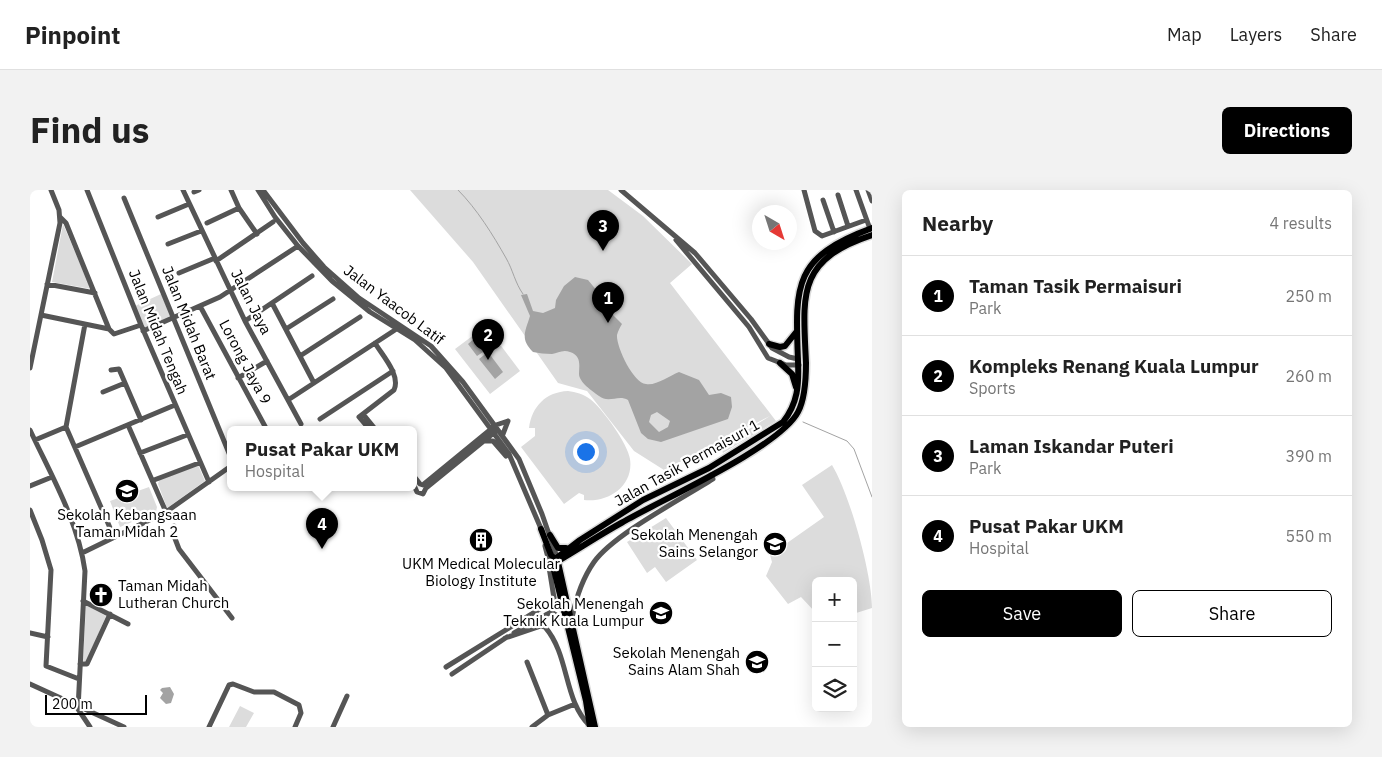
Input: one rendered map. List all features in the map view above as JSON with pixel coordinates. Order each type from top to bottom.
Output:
[{"type":"main road","name":"Jalan Tasik Permaisuri 1","points":[[556,559],[580,540],[617,516],[753,446],[782,422],[796,401],[800,378],[797,331],[798,300],[805,275],[822,253],[871,231]]},
{"type":"main road","name":"Jalan Tasik Permaisuri 1","points":[[556,559],[569,555],[622,522],[711,475],[790,423],[799,411],[804,388],[806,373],[803,311],[813,275],[822,262],[844,243]]},
{"type":"main road","points":[[769,344],[780,347],[785,346],[797,331]]},
{"type":"main road","points":[[804,333],[799,362],[804,388]]},
{"type":"main road","points":[[780,363],[788,369],[794,379],[796,401]]},
{"type":"main road","points":[[617,516],[622,522]]},
{"type":"main road","points":[[541,528],[556,559],[553,566],[560,596]]},
{"type":"main road","points":[[550,535],[560,549],[580,540]]},
{"type":"main road","points":[[560,572],[569,555]]},
{"type":"main road","name":"Jalan Yaacob Latif","points":[[556,559],[590,727]]},
{"type":"main road","name":"Jalan Yaacob Latif","points":[[560,596],[569,620],[596,727]]},
{"type":"street","points":[[51,190],[60,216],[66,224],[109,329],[114,334],[118,334],[141,324]]},
{"type":"street","name":"Jalan Midah Tengah","points":[[87,190],[208,482]]},
{"type":"street","name":"Jalan Jaya","points":[[184,190],[201,231],[245,321],[301,424]]},
{"type":"street","points":[[231,190],[239,208],[257,234]]},
{"type":"street","name":"Jalan Yaacob Latif","points":[[258,190],[265,203],[298,246],[348,296],[398,328],[432,353],[480,415],[503,434],[524,468],[550,535],[556,559]]},
{"type":"street","name":"Jalan Yaacob Latif","points":[[263,190],[303,243],[324,267],[358,298],[431,346],[463,382],[495,429],[519,474],[541,528],[560,596]]},
{"type":"street","points":[[621,190],[675,237],[688,245],[769,344],[799,362]]},
{"type":"street","points":[[804,190],[816,232],[824,236],[866,220]]},
{"type":"street","points":[[856,190],[871,231]]},
{"type":"street","points":[[868,190],[872,201]]},
{"type":"street","points":[[838,195],[848,226]]},
{"type":"street","name":"Jalan Midah Barat","points":[[124,198],[227,448]]},
{"type":"street","points":[[823,200],[844,243]]},
{"type":"street","points":[[158,217],[189,204]]},
{"type":"street","points":[[207,223],[239,208]]},
{"type":"street","points":[[30,368],[60,216]]},
{"type":"street","points":[[179,273],[215,259],[274,222]]},
{"type":"street","points":[[168,244],[201,231]]},
{"type":"street","points":[[675,237],[748,327],[768,358],[780,363],[799,362]]},
{"type":"street","points":[[144,330],[200,306],[230,290],[298,246]]},
{"type":"street","points":[[245,321],[312,276]]},
{"type":"street","points":[[47,284],[94,293]]},
{"type":"street","points":[[286,329],[333,299]]},
{"type":"street","points":[[272,303],[314,383]]},
{"type":"street","name":"Lorong Jaya 9","points":[[200,306],[265,426]]},
{"type":"street","points":[[41,314],[109,329]]},
{"type":"street","points":[[300,356],[360,317]]},
{"type":"street","points":[[85,324],[66,427],[76,446],[114,537]]},
{"type":"street","points":[[757,327],[757,331],[772,354],[762,349]]},
{"type":"street","points":[[288,400],[398,328]]},
{"type":"street","points":[[361,416],[394,390],[396,384],[393,371],[374,344]]},
{"type":"street","points":[[238,378],[267,361]]},
{"type":"street","points":[[111,370],[119,369],[141,420]]},
{"type":"street","points":[[320,420],[393,371]]},
{"type":"street","points":[[103,392],[125,383]]},
{"type":"street","points":[[76,446],[175,405]]},
{"type":"street","points":[[480,415],[484,426],[482,440]]},
{"type":"street","points":[[361,416],[367,426]]},
{"type":"street","points":[[361,416],[372,426]]},
{"type":"street","points":[[420,485],[508,421],[503,434]]},
{"type":"street","points":[[128,425],[148,473],[154,480],[166,512]]},
{"type":"street","points":[[35,440],[66,427]]},
{"type":"street","points":[[30,430],[76,533],[82,553],[85,571],[78,704],[80,714],[90,727]]},
{"type":"street","points":[[140,453],[187,434]]},
{"type":"street","points":[[482,440],[493,441],[497,444],[519,474]]},
{"type":"street","points":[[154,480],[199,463]]},
{"type":"street","points":[[82,553],[166,512],[227,469]]},
{"type":"street","points":[[452,674],[505,638],[551,612],[569,620],[582,584],[595,560],[604,550],[627,533],[713,479],[711,475]]},
{"type":"street","points":[[30,486],[52,477]]},
{"type":"street","points":[[30,510],[51,570],[46,666],[80,679]]},
{"type":"street","points":[[174,526],[174,536],[179,549],[232,618]]},
{"type":"street","points":[[446,667],[554,598],[547,554]]},
{"type":"street","points":[[83,601],[128,624]]},
{"type":"street","points":[[80,664],[88,664],[110,614]]},
{"type":"street","points":[[505,638],[541,626],[551,634],[560,650],[574,704],[580,717],[590,727]]},
{"type":"street","points":[[30,633],[48,636]]},
{"type":"street","points":[[527,662],[548,715]]},
{"type":"street","points":[[30,684],[78,704],[124,727]]},
{"type":"street","points":[[209,727],[231,684],[254,692],[274,692],[299,705],[301,713],[295,727]]},
{"type":"street","points":[[333,727],[346,696]]},
{"type":"street","points":[[532,727],[548,715],[574,704]]},
{"type":"shaded area","points":[[410,190],[608,190],[643,216],[692,264],[670,283],[776,421],[723,453],[720,447],[770,416],[664,470],[634,451],[587,391],[558,383],[473,262]]},
{"type":"shaded area","points":[[63,224],[91,289],[52,282]]},
{"type":"shaded area","points":[[575,277],[588,280],[607,303],[604,306],[622,324],[617,340],[622,355],[631,371],[641,382],[654,384],[679,372],[699,380],[709,395],[721,393],[731,397],[732,407],[728,419],[661,442],[648,439],[641,433],[628,400],[624,398],[603,398],[583,383],[579,374],[578,359],[574,354],[565,351],[552,354],[533,352],[525,339],[525,331],[530,316],[521,295],[527,294],[533,311],[543,313],[555,308],[556,300],[564,286]],"holes":[[[657,412],[670,421],[668,427],[659,432],[649,422],[651,415]]]},
{"type":"shaded area","points":[[161,294],[171,317],[145,329],[135,306]]},
{"type":"shaded area","points":[[483,328],[502,347],[520,371],[490,394],[455,349]]},
{"type":"shaded area","points":[[476,337],[486,350],[477,356],[468,344]]},
{"type":"shaded area","points":[[488,352],[503,372],[495,379],[479,359]]},
{"type":"shaded area","points":[[568,391],[579,393],[595,404],[620,436],[628,452],[630,469],[624,485],[602,499],[584,500],[584,495],[579,493],[564,504],[521,447],[535,436],[535,428],[529,428],[533,413],[541,402],[553,394]]},
{"type":"shaded area","points":[[198,465],[205,481],[167,508],[158,484],[159,480]]},
{"type":"shaded area","points":[[832,465],[846,495],[859,535],[868,576],[872,608],[857,613],[857,577],[812,577],[812,609],[801,597],[788,604],[766,576],[772,562],[770,555],[824,517],[802,485]]},
{"type":"shaded area","points":[[149,487],[157,507],[156,512],[120,527],[110,501]]},
{"type":"shaded area","points":[[666,518],[697,560],[666,582],[655,567],[647,573],[627,542]]},
{"type":"shaded area","points":[[86,605],[106,616],[86,662],[83,661]]},
{"type":"shaded area","points":[[170,687],[174,694],[171,703],[166,704],[160,698],[163,693],[160,690]]},
{"type":"shaded area","points":[[240,706],[254,713],[246,727],[229,727]]},
{"type":"waterway","points":[[458,190],[472,205],[490,231],[523,294]]},
{"type":"waterway","points":[[803,422],[847,441],[854,449],[872,497]]},
{"type":"place","name":"Laman Iskandar Puteri","points":[[603,251]]},
{"type":"place","name":"Taman Tasik Permaisuri","points":[[608,323]]},
{"type":"place","name":"Kompleks Renang Kuala Lumpur","points":[[488,360]]},
{"type":"place","name":"Sekolah Kebangsaan Taman Midah 2","points":[[127,491]]},
{"type":"place","name":"UKM Medical Molecular Biology Institute","points":[[481,540]]},
{"type":"place","name":"Sekolah Menengah Sains Selangor","points":[[775,544]]},
{"type":"place","name":"Pusat Pakar UKM","points":[[322,549]]},
{"type":"place","name":"Taman Midah Lutheran Church","points":[[101,595]]},
{"type":"place","name":"Sekolah Menengah Teknik Kuala Lumpur","points":[[661,613]]},
{"type":"place","name":"Sekolah Menengah Sains Alam Shah","points":[[757,662]]}]
